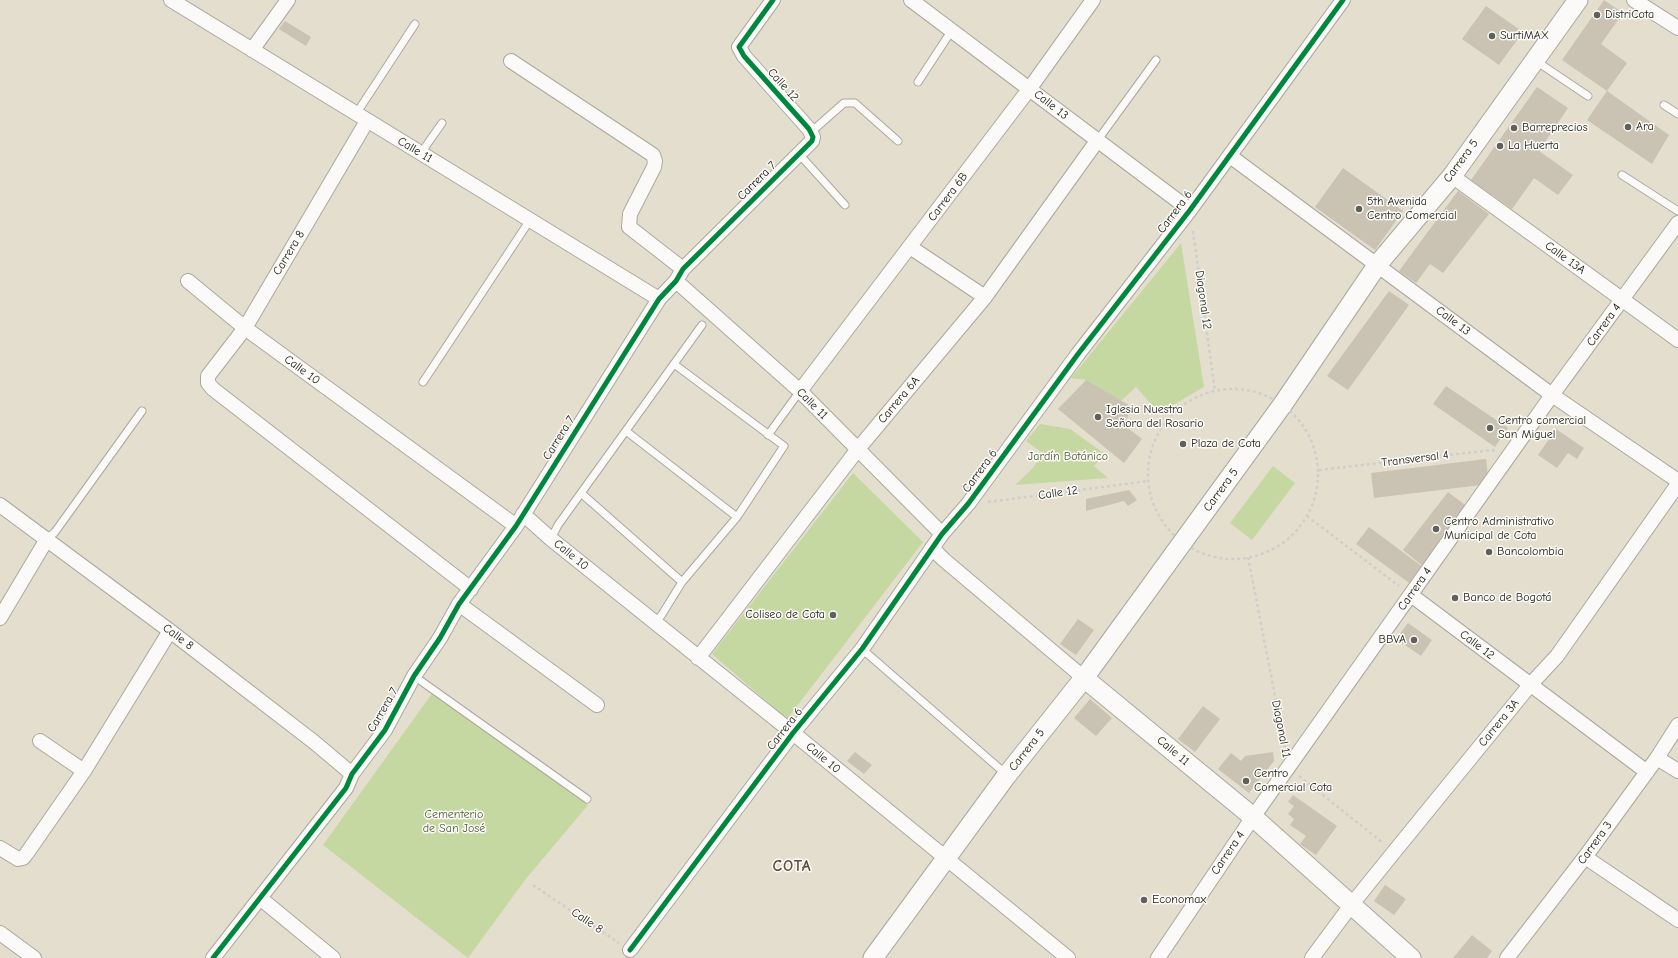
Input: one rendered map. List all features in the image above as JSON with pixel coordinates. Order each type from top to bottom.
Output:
[{"type":"main road","name":"Carrera 5","points":[[873,958],[1007,775],[1084,678],[1283,404],[1378,264],[1452,176],[1578,0]]},
{"type":"main road","name":"Calle 11","points":[[1084,678],[1253,817],[1412,958]]},
{"type":"street","name":"Calle 11","points":[[171,0],[659,299]]},
{"type":"street","points":[[252,50],[288,0]]},
{"type":"street","name":"Calle 12","points":[[773,0],[739,47],[744,56],[812,135]]},
{"type":"street","name":"Calle 13","points":[[911,0],[1030,88],[1097,141],[1190,210]]},
{"type":"street","name":"Carrera 6B","points":[[800,391],[1030,88],[1093,0]]},
{"type":"street","name":"Carrera 6","points":[[630,950],[793,734],[862,649],[942,534],[968,504],[1078,354],[1190,210],[1343,0]]},
{"type":"street","points":[[1634,0],[1678,28]]},
{"type":"street","points":[[511,61],[652,155],[655,161],[654,167],[630,214],[629,227],[683,268]]},
{"type":"street","name":"Carrera 8","points":[[362,117],[245,328],[208,376],[208,383],[213,389],[471,589]]},
{"type":"street","name":"Carrera 7","points":[[213,958],[346,788],[352,774],[385,730],[414,676],[440,638],[459,604],[520,520],[659,299],[676,281],[683,268],[812,141],[812,135]]},
{"type":"street","name":"Carrera 6A","points":[[698,658],[858,450],[985,297],[1097,141]]},
{"type":"street","name":"Calle 13","points":[[1230,156],[1378,264],[1552,395],[1678,482]]},
{"type":"street","name":"Calle 13A","points":[[1452,176],[1678,340]]},
{"type":"street","name":"Carrera 4","points":[[1158,958],[1253,817],[1552,395],[1678,223]]},
{"type":"street","points":[[910,247],[985,297]]},
{"type":"street","name":"Calle 10","points":[[188,281],[245,328],[520,520],[551,539],[1068,958]]},
{"type":"street","name":"Calle 11","points":[[676,281],[800,391],[942,534]]},
{"type":"street","name":"Carrera 3A","points":[[1312,958],[1352,904],[1394,852],[1530,685],[1557,656],[1678,482]]},
{"type":"street","name":"Calle 8","points":[[0,506],[47,539],[170,631],[314,742],[352,774]]},
{"type":"street","points":[[0,618],[47,539]]},
{"type":"street","name":"Calle 11","points":[[932,548],[943,559],[1084,678]]},
{"type":"street","name":"Calle 12","points":[[1411,595],[1647,772]]},
{"type":"street","points":[[459,604],[597,705]]},
{"type":"street","points":[[0,848],[14,858],[23,858],[84,771],[170,631]]},
{"type":"street","name":"Carrera 3","points":[[1507,958],[1585,857],[1657,758],[1678,725]]},
{"type":"street","points":[[40,741],[84,771]]},
{"type":"street","points":[[1657,758],[1678,771]]},
{"type":"street","points":[[1585,857],[1678,920]]},
{"type":"street","points":[[260,898],[333,958]]},
{"type":"street","points":[[0,933],[34,958]]},
{"type":"lane","points":[[362,117],[415,24]]},
{"type":"lane","points":[[918,82],[952,30]]},
{"type":"lane","points":[[1097,141],[1156,60]]},
{"type":"lane","points":[[1534,60],[1588,96]]},
{"type":"lane","points":[[812,135],[844,103],[855,103],[898,141]]},
{"type":"lane","points":[[1664,105],[1678,114]]},
{"type":"lane","points":[[421,153],[442,123]]},
{"type":"lane","points":[[799,154],[845,205]]},
{"type":"lane","points":[[1622,175],[1678,211]]},
{"type":"lane","points":[[423,382],[530,220]]},
{"type":"lane","points":[[551,539],[558,525],[702,325]]},
{"type":"lane","points":[[654,622],[661,616],[682,582],[737,517],[784,446],[674,364]]},
{"type":"lane","points":[[768,435],[800,391]]},
{"type":"lane","points":[[47,539],[55,532],[142,411]]},
{"type":"lane","points":[[626,431],[737,517]]},
{"type":"lane","points":[[581,493],[682,582]]},
{"type":"lane","points":[[862,649],[1007,775]]},
{"type":"lane","points":[[414,676],[587,799]]},
{"type":"path","points":[[1307,516],[1411,595]]},
{"type":"green space","points":[[1181,243],[1204,387],[1159,413],[1136,387],[1121,401],[1086,380],[1071,378]]},
{"type":"green space","name":"Jardín Botánico","points":[[1040,424],[1070,429],[1105,454],[1094,466],[1108,478],[1015,485],[1030,471],[1044,454],[1026,441]]},
{"type":"green space","points":[[1273,466],[1295,483],[1252,540],[1230,523]]},
{"type":"green space","points":[[853,473],[923,542],[787,719],[712,654]]},
{"type":"green space","name":"Cementerio de San José","points":[[436,688],[588,805],[525,880],[468,958],[323,845]]},
{"type":"building","points":[[1604,0],[1623,13],[1601,44],[1627,63],[1607,91],[1562,60]]},
{"type":"building","name":"SurtiMAX","points":[[1486,6],[1523,32],[1499,65],[1462,39]]},
{"type":"building","points":[[285,21],[311,37],[306,46],[279,29]]},
{"type":"building","points":[[1537,87],[1568,108],[1539,151],[1573,175],[1558,195],[1534,178],[1512,209],[1471,180]]},
{"type":"building","name":"Ara","points":[[1607,91],[1669,135],[1652,164],[1587,120]]},
{"type":"building","name":"5th Avenida Centro Comercial","points":[[1343,168],[1403,211],[1375,250],[1315,207]]},
{"type":"building","points":[[1458,191],[1489,214],[1443,273],[1430,264],[1416,283],[1399,271]]},
{"type":"building","points":[[1389,291],[1409,305],[1348,390],[1327,376]]},
{"type":"building","name":"Iglesia Nuestra Señora del Rosario","points":[[1086,380],[1132,407],[1124,425],[1142,439],[1124,463],[1058,409]]},
{"type":"building","points":[[1446,386],[1508,428],[1495,447],[1433,404]]},
{"type":"building","points":[[1556,429],[1584,448],[1577,459],[1568,453],[1557,468],[1538,455]]},
{"type":"building","points":[[1486,459],[1489,484],[1374,498],[1371,473]]},
{"type":"building","points":[[1129,490],[1137,500],[1128,506],[1124,501],[1086,511],[1086,499]]},
{"type":"building","name":"Centro Administrativo Municipal de Cota","points":[[1448,492],[1469,508],[1424,567],[1403,550]]},
{"type":"building","points":[[1369,527],[1424,568],[1412,585],[1356,544]]},
{"type":"building","points":[[1078,619],[1094,630],[1076,655],[1060,644]]},
{"type":"building","name":"BBVA","points":[[1408,623],[1432,640],[1421,656],[1396,639]]},
{"type":"building","points":[[1090,699],[1112,718],[1096,736],[1074,718]]},
{"type":"building","points":[[1203,706],[1220,719],[1195,752],[1178,739]]},
{"type":"building","points":[[855,752],[872,765],[864,774],[847,761]]},
{"type":"building","name":"Centro Comercial Cota","points":[[1273,752],[1274,761],[1249,793],[1218,769],[1231,753],[1241,761],[1245,756]]},
{"type":"building","points":[[1293,795],[1337,826],[1316,855],[1300,844],[1306,836],[1290,825],[1294,819],[1288,814],[1294,806],[1288,802]]},
{"type":"building","points":[[1385,885],[1406,899],[1394,915],[1374,901]]},
{"type":"building","points":[[1472,935],[1492,951],[1487,958],[1453,958]]},
{"type":"cycle path","points":[[213,958],[346,788],[352,774],[385,730],[414,676],[440,638],[459,604],[516,526],[659,299],[676,281],[683,269],[812,141],[813,137],[809,129],[744,56],[739,47],[773,0]]},
{"type":"cycle path","points":[[630,950],[793,733],[862,649],[942,534],[968,504],[1078,354],[1190,210],[1343,0]]},
{"type":"place","name":"DistriCota","points":[[1597,15]]},
{"type":"place","name":"SurtiMAX","points":[[1492,36]]},
{"type":"place","name":"Ara","points":[[1628,127]]},
{"type":"place","name":"Barreprecios","points":[[1514,128]]},
{"type":"place","name":"La Huerta","points":[[1500,146]]},
{"type":"place","name":"5th Avenida Centro Comercial","points":[[1359,209]]},
{"type":"place","name":"Iglesia Nuestra Señora del Rosario","points":[[1098,417]]},
{"type":"place","name":"Centro comercial San Miguel","points":[[1490,428]]},
{"type":"place","name":"Plaza de Cota","points":[[1183,444]]},
{"type":"place","name":"Centro Administrativo Municipal de Cota","points":[[1436,529]]},
{"type":"place","name":"Bancolombia","points":[[1489,552]]},
{"type":"place","name":"Banco de Bogotá","points":[[1455,598]]},
{"type":"place","name":"Coliseo de Cota","points":[[833,615]]},
{"type":"place","name":"BBVA","points":[[1414,640]]},
{"type":"place","name":"Centro Comercial Cota","points":[[1246,781]]},
{"type":"place","name":"Economax","points":[[1144,900]]},
{"type":"district","name":"COTA","points":[[792,866]]}]
